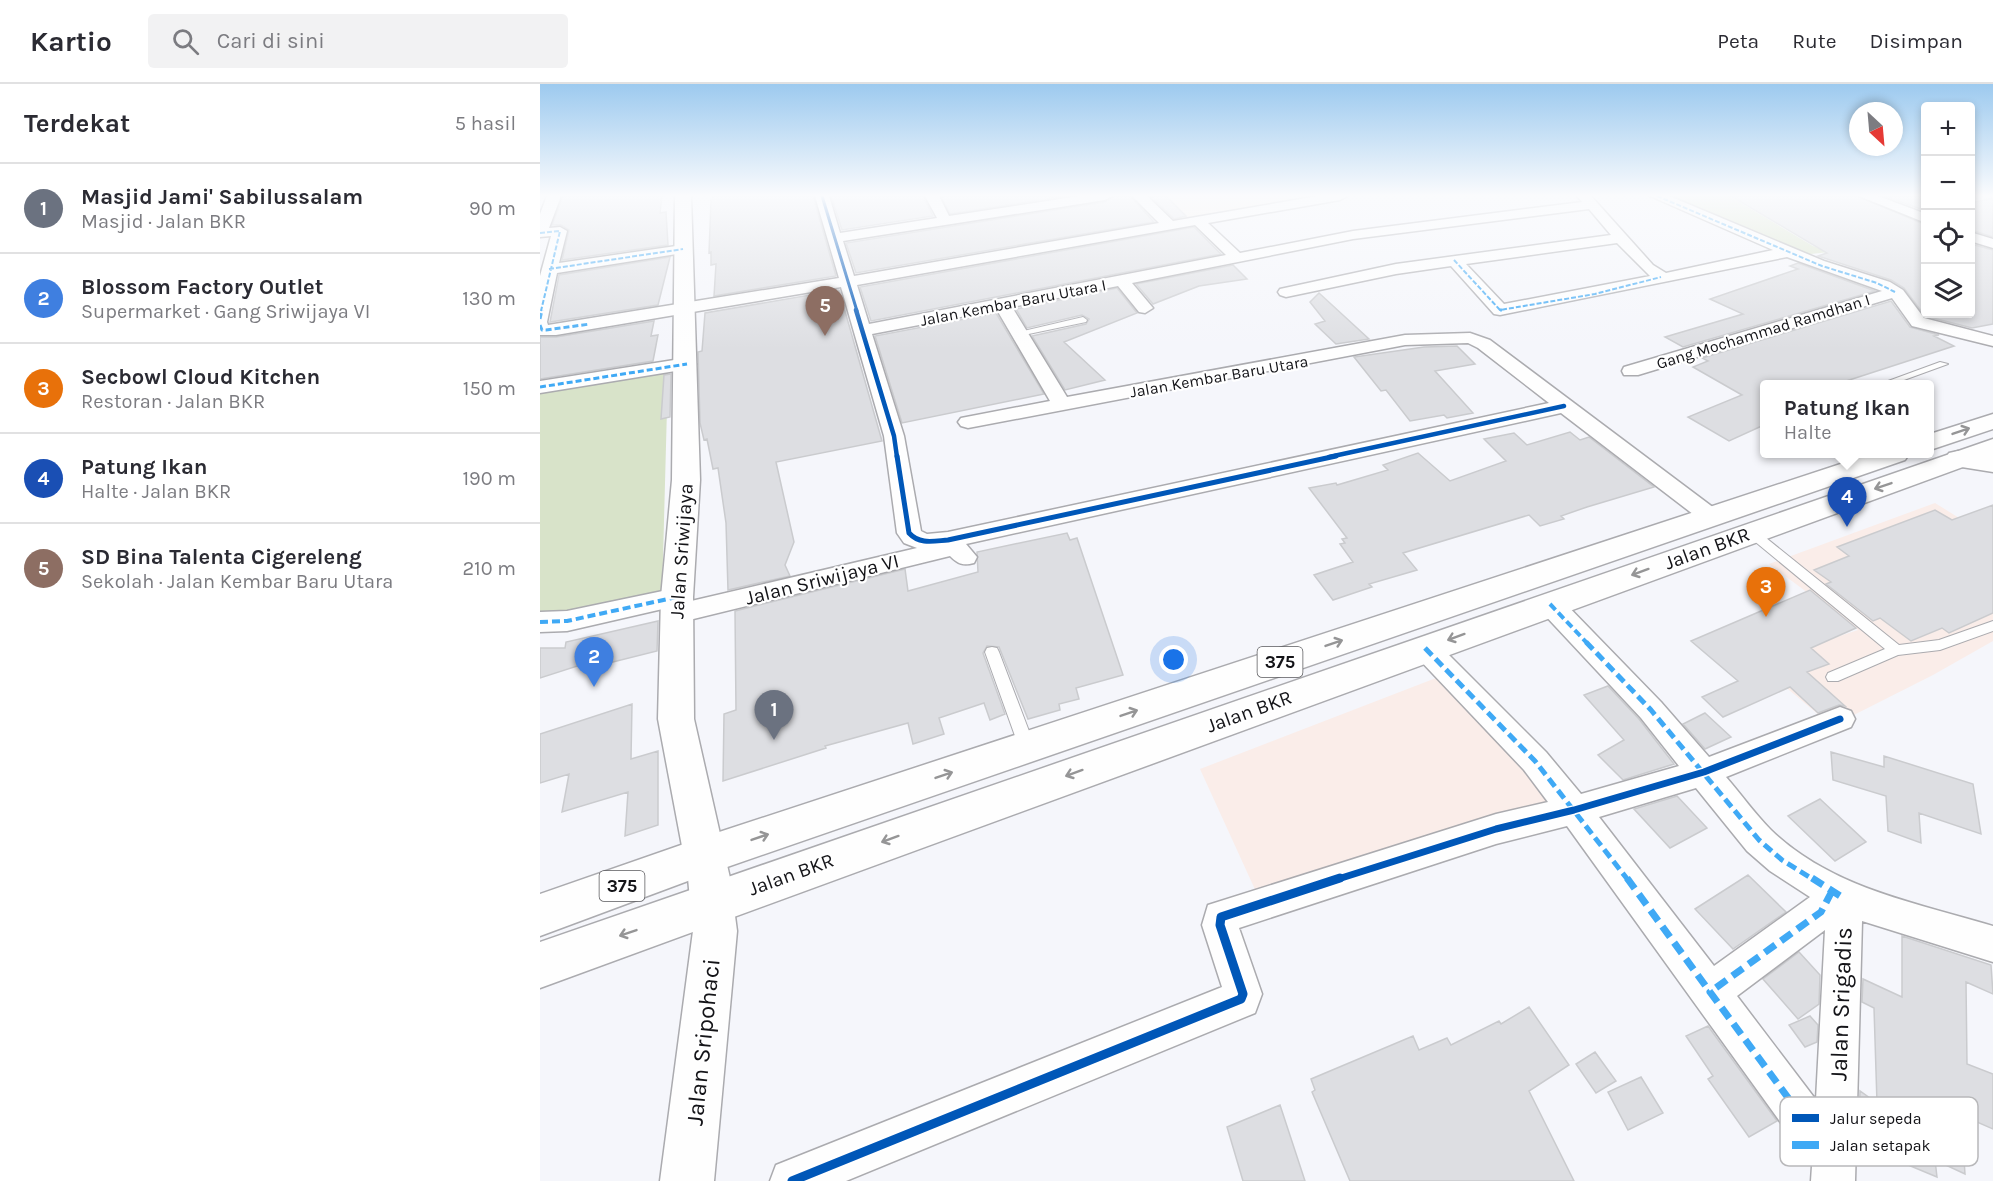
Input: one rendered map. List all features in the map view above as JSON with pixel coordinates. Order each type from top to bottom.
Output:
[{"type":"main road","name":"Jalan Sriwijaya","points":[[682,249],[687,364],[686,480],[677,606],[676,718],[712,902]]},
{"type":"main road","points":[[1934,440],[1993,421]]},
{"type":"main road","name":"Jalan BKR","points":[[540,965],[1993,447]]},
{"type":"main road","points":[[1958,459],[1993,464]]},
{"type":"main road","name":"Jalan BKR","points":[[540,915],[704,856],[1710,516],[1847,460]]},
{"type":"main road","name":"Jalan Sripohaci","points":[[687,1181],[715,931],[712,902]]},
{"type":"street","points":[[540,319],[542,291],[555,247]]},
{"type":"street","points":[[839,247],[894,436],[909,533],[913,539],[921,542],[948,540],[1563,406],[1710,516]]},
{"type":"street","points":[[540,325],[542,330],[546,330],[684,310],[1044,247]]},
{"type":"street","points":[[1226,247],[1237,258]]},
{"type":"street","name":"Jalan Kembar Baru Utara I","points":[[862,331],[1292,247]]},
{"type":"street","points":[[1369,247],[1396,269]]},
{"type":"street","points":[[1286,292],[1396,269],[1550,247]]},
{"type":"street","points":[[1628,247],[1647,268],[1661,277]]},
{"type":"street","points":[[1777,247],[1822,266],[1877,283],[1895,292],[1906,305],[1908,314],[1918,322],[1993,341]]},
{"type":"street","points":[[549,269],[682,249]]},
{"type":"street","points":[[1454,260],[1500,310],[1595,294],[1661,277],[1788,252]]},
{"type":"street","points":[[1122,281],[1145,308]]},
{"type":"street","name":"Gang Mochammad Ramdhan I","points":[[1631,371],[1895,292]]},
{"type":"street","points":[[1003,305],[1062,405]]},
{"type":"street","points":[[1973,319],[1993,331]]},
{"type":"street","name":"Jalan Kembar Baru Utara","points":[[968,422],[1405,340],[1470,338],[1498,353],[1563,406]]},
{"type":"street","points":[[540,387],[687,364]]},
{"type":"street","name":"Jalan Sriwijaya VI","points":[[540,622],[567,621],[677,606],[950,548],[957,549],[965,557]]},
{"type":"street","points":[[1550,604],[1651,710],[1704,772],[1731,808],[1759,840],[1782,860],[1838,895],[1993,944]]},
{"type":"street","points":[[1425,648],[1534,761],[1574,810],[1710,992],[1783,1097]]},
{"type":"street","points":[[792,1181],[1241,999],[1243,994],[1220,925],[1221,917],[1496,829],[1574,810],[1704,772],[1840,719]]},
{"type":"street","points":[[1710,992],[1821,912],[1838,895]]},
{"type":"street","name":"Jalan Srigadis","points":[[1835,1097],[1838,895]]},
{"type":"lane","points":[[1019,333],[1083,320]]},
{"type":"lane","points":[[1897,380],[1943,364]]},
{"type":"lane","points":[[1751,532],[1896,650]]},
{"type":"lane","points":[[1833,677],[1896,650],[1940,645],[1993,626]]},
{"type":"lane","points":[[992,652],[1027,747]]},
{"type":"shaded area","points":[[1935,503],[1993,539],[1993,641],[1933,675],[1832,726],[1757,663],[1858,630],[1769,564]]},
{"type":"shaded area","points":[[1449,673],[1571,815],[1263,907],[1200,769]]},
{"type":"green space","points":[[1783,247],[1816,247],[1829,252],[1802,255]]},
{"type":"green space","points":[[668,371],[662,596],[540,616],[540,393]]},
{"type":"building","points":[[565,247],[653,247],[562,260]]},
{"type":"building","points":[[709,247],[828,247],[836,276],[714,296],[716,264],[711,265],[711,252],[709,253]]},
{"type":"building","points":[[847,247],[1007,247],[856,273]]},
{"type":"building","points":[[1082,247],[1214,247],[1221,254],[871,321],[860,287]]},
{"type":"building","points":[[1817,247],[1921,247],[1921,311],[1904,288],[1891,280],[1818,256],[1827,253]]},
{"type":"building","points":[[1975,247],[1983,247],[1993,250],[1993,324],[1972,328],[1933,318],[1975,318]]},
{"type":"building","points":[[670,257],[658,305],[550,322],[559,275]]},
{"type":"building","points":[[1798,263],[1875,291],[1683,347],[1665,337],[1743,314],[1710,299],[1798,269],[1790,266]]},
{"type":"building","points":[[1233,265],[1247,279],[1199,286],[1153,304],[1136,284]]},
{"type":"building","points":[[1117,288],[1137,313],[1064,342],[1105,380],[1065,390],[1032,336],[1086,324],[1089,319],[1082,315],[1027,328],[1016,309]]},
{"type":"building","points":[[839,290],[882,441],[776,462],[794,542],[785,565],[790,576],[728,590],[726,523],[718,468],[713,469],[707,439],[704,440],[700,423],[698,352],[702,351],[705,313]]},
{"type":"building","points":[[1319,293],[1369,339],[1336,344],[1315,324],[1325,321],[1310,302]]},
{"type":"building","points":[[1891,301],[1910,327],[1939,335],[1934,336],[1954,346],[1849,380],[1760,380],[1760,427],[1729,441],[1688,417],[1742,395],[1693,367],[1708,361],[1702,358]]},
{"type":"building","points":[[996,313],[1044,394],[902,423],[875,336]]},
{"type":"building","points":[[654,321],[651,336],[658,335],[653,361],[540,379],[540,337],[556,337]]},
{"type":"building","points":[[1457,346],[1475,364],[1435,371],[1473,413],[1447,418],[1444,415],[1410,421],[1386,390],[1381,391],[1354,357],[1424,347]]},
{"type":"building","points":[[671,374],[670,417],[661,419],[664,375]]},
{"type":"building","points":[[1570,432],[1580,440],[1589,437],[1654,487],[1587,507],[1561,516],[1564,519],[1540,526],[1529,515],[1403,553],[1417,570],[1369,584],[1372,587],[1333,600],[1314,575],[1353,562],[1340,544],[1345,543],[1342,539],[1347,538],[1309,488],[1336,483],[1337,485],[1388,470],[1383,465],[1418,453],[1450,481],[1506,461],[1484,439],[1514,433],[1527,445]]},
{"type":"building","points":[[1993,505],[1993,613],[1949,633],[1942,628],[1911,641],[1880,618],[1873,621],[1826,584],[1831,582],[1814,570],[1849,556],[1837,547],[1935,510],[1952,520]]},
{"type":"building","points":[[1067,533],[1070,540],[1077,538],[1123,675],[1076,688],[1079,699],[1059,704],[1060,710],[1028,719],[999,647],[987,646],[983,653],[1005,714],[990,720],[984,703],[939,718],[944,734],[913,744],[908,723],[825,746],[826,748],[723,781],[724,714],[736,710],[735,611],[905,569],[908,591],[978,572],[977,552]]},
{"type":"building","points":[[1810,590],[1856,628],[1811,648],[1829,664],[1807,672],[1845,706],[1839,705],[1818,713],[1790,687],[1723,717],[1702,697],[1738,681],[1691,641]]},
{"type":"building","points":[[658,621],[657,651],[601,665],[602,658],[540,678],[540,648],[565,648],[566,642]]},
{"type":"building","points":[[1608,686],[1639,719],[1674,764],[1623,780],[1598,755],[1624,740],[1584,695]]},
{"type":"building","points":[[632,704],[631,759],[658,751],[658,825],[625,836],[628,792],[562,812],[569,774],[540,783],[540,734]]},
{"type":"building","points":[[1705,713],[1731,737],[1705,749],[1683,724]]},
{"type":"building","points":[[1831,752],[1884,767],[1884,756],[1973,784],[1981,834],[1919,813],[1921,843],[1888,831],[1886,796],[1833,780]]},
{"type":"building","points":[[1677,796],[1707,828],[1670,848],[1634,809]]},
{"type":"building","points":[[1820,799],[1866,842],[1835,861],[1788,816]]},
{"type":"building","points":[[1748,875],[1786,912],[1733,949],[1695,909]]},
{"type":"building","points":[[1902,936],[1991,965],[1993,994],[1966,982],[1967,1064],[1993,1074],[1993,1129],[1978,1122],[1978,1097],[1877,1097],[1874,1008],[1862,1002],[1863,979],[1902,997]]},
{"type":"building","points":[[1799,952],[1820,975],[1819,1004],[1798,1019],[1763,979]]},
{"type":"building","points":[[1529,1007],[1569,1065],[1529,1091],[1574,1181],[1350,1181],[1312,1092],[1315,1090],[1311,1079],[1413,1036],[1419,1050],[1447,1038],[1451,1045],[1499,1021],[1501,1024]]},
{"type":"building","points":[[1810,1016],[1818,1025],[1817,1042],[1805,1047],[1789,1025]]},
{"type":"building","points":[[1708,1026],[1777,1121],[1749,1137],[1708,1079],[1713,1076],[1686,1036]]},
{"type":"building","points":[[1595,1052],[1616,1081],[1596,1093],[1576,1064]]},
{"type":"building","points":[[1641,1077],[1663,1113],[1628,1130],[1608,1092]]},
{"type":"building","points":[[1860,1091],[1868,1097],[1860,1097]]},
{"type":"building","points":[[1280,1105],[1305,1181],[1243,1181],[1227,1127]]},
{"type":"building","points":[[1910,1166],[1936,1166],[1937,1177]]},
{"type":"building","points":[[1948,1166],[1964,1166],[1965,1174]]},
{"type":"marked path","points":[[540,319],[556,247]]},
{"type":"marked path","points":[[1778,247],[1822,266],[1877,283],[1895,292]]},
{"type":"marked path","points":[[549,269],[683,249]]},
{"type":"marked path","points":[[1454,260],[1500,310],[1595,294],[1661,277]]},
{"type":"marked path","points":[[540,325],[542,330],[546,330],[590,324]]},
{"type":"marked path","points":[[540,387],[687,364]]},
{"type":"marked path","points":[[540,622],[567,621],[677,597]]},
{"type":"marked path","points":[[1550,604],[1651,710],[1759,840],[1782,860],[1845,899]]},
{"type":"marked path","points":[[1425,648],[1535,761],[1609,854],[1710,992]]},
{"type":"marked path","points":[[1788,1097],[1710,992],[1821,912],[1832,891]]},
{"type":"cycle path","points":[[837,247],[894,436],[909,533],[917,540],[932,542],[948,540],[1564,406]]},
{"type":"cycle path","points":[[792,1181],[1241,999],[1243,994],[1220,925],[1221,917],[1225,915],[1496,829],[1574,810],[1704,772],[1840,719]]},
{"type":"place","name":"SD Bina Talenta Cigereleng","points":[[825,336]]},
{"type":"place","name":"Patung Ikan","points":[[1847,527]]},
{"type":"place","name":"Secbowl Cloud Kitchen","points":[[1766,617]]},
{"type":"place","name":"Blossom Factory Outlet","points":[[594,687]]},
{"type":"place","name":"Masjid Jami' Sabilussalam","points":[[774,740]]}]
